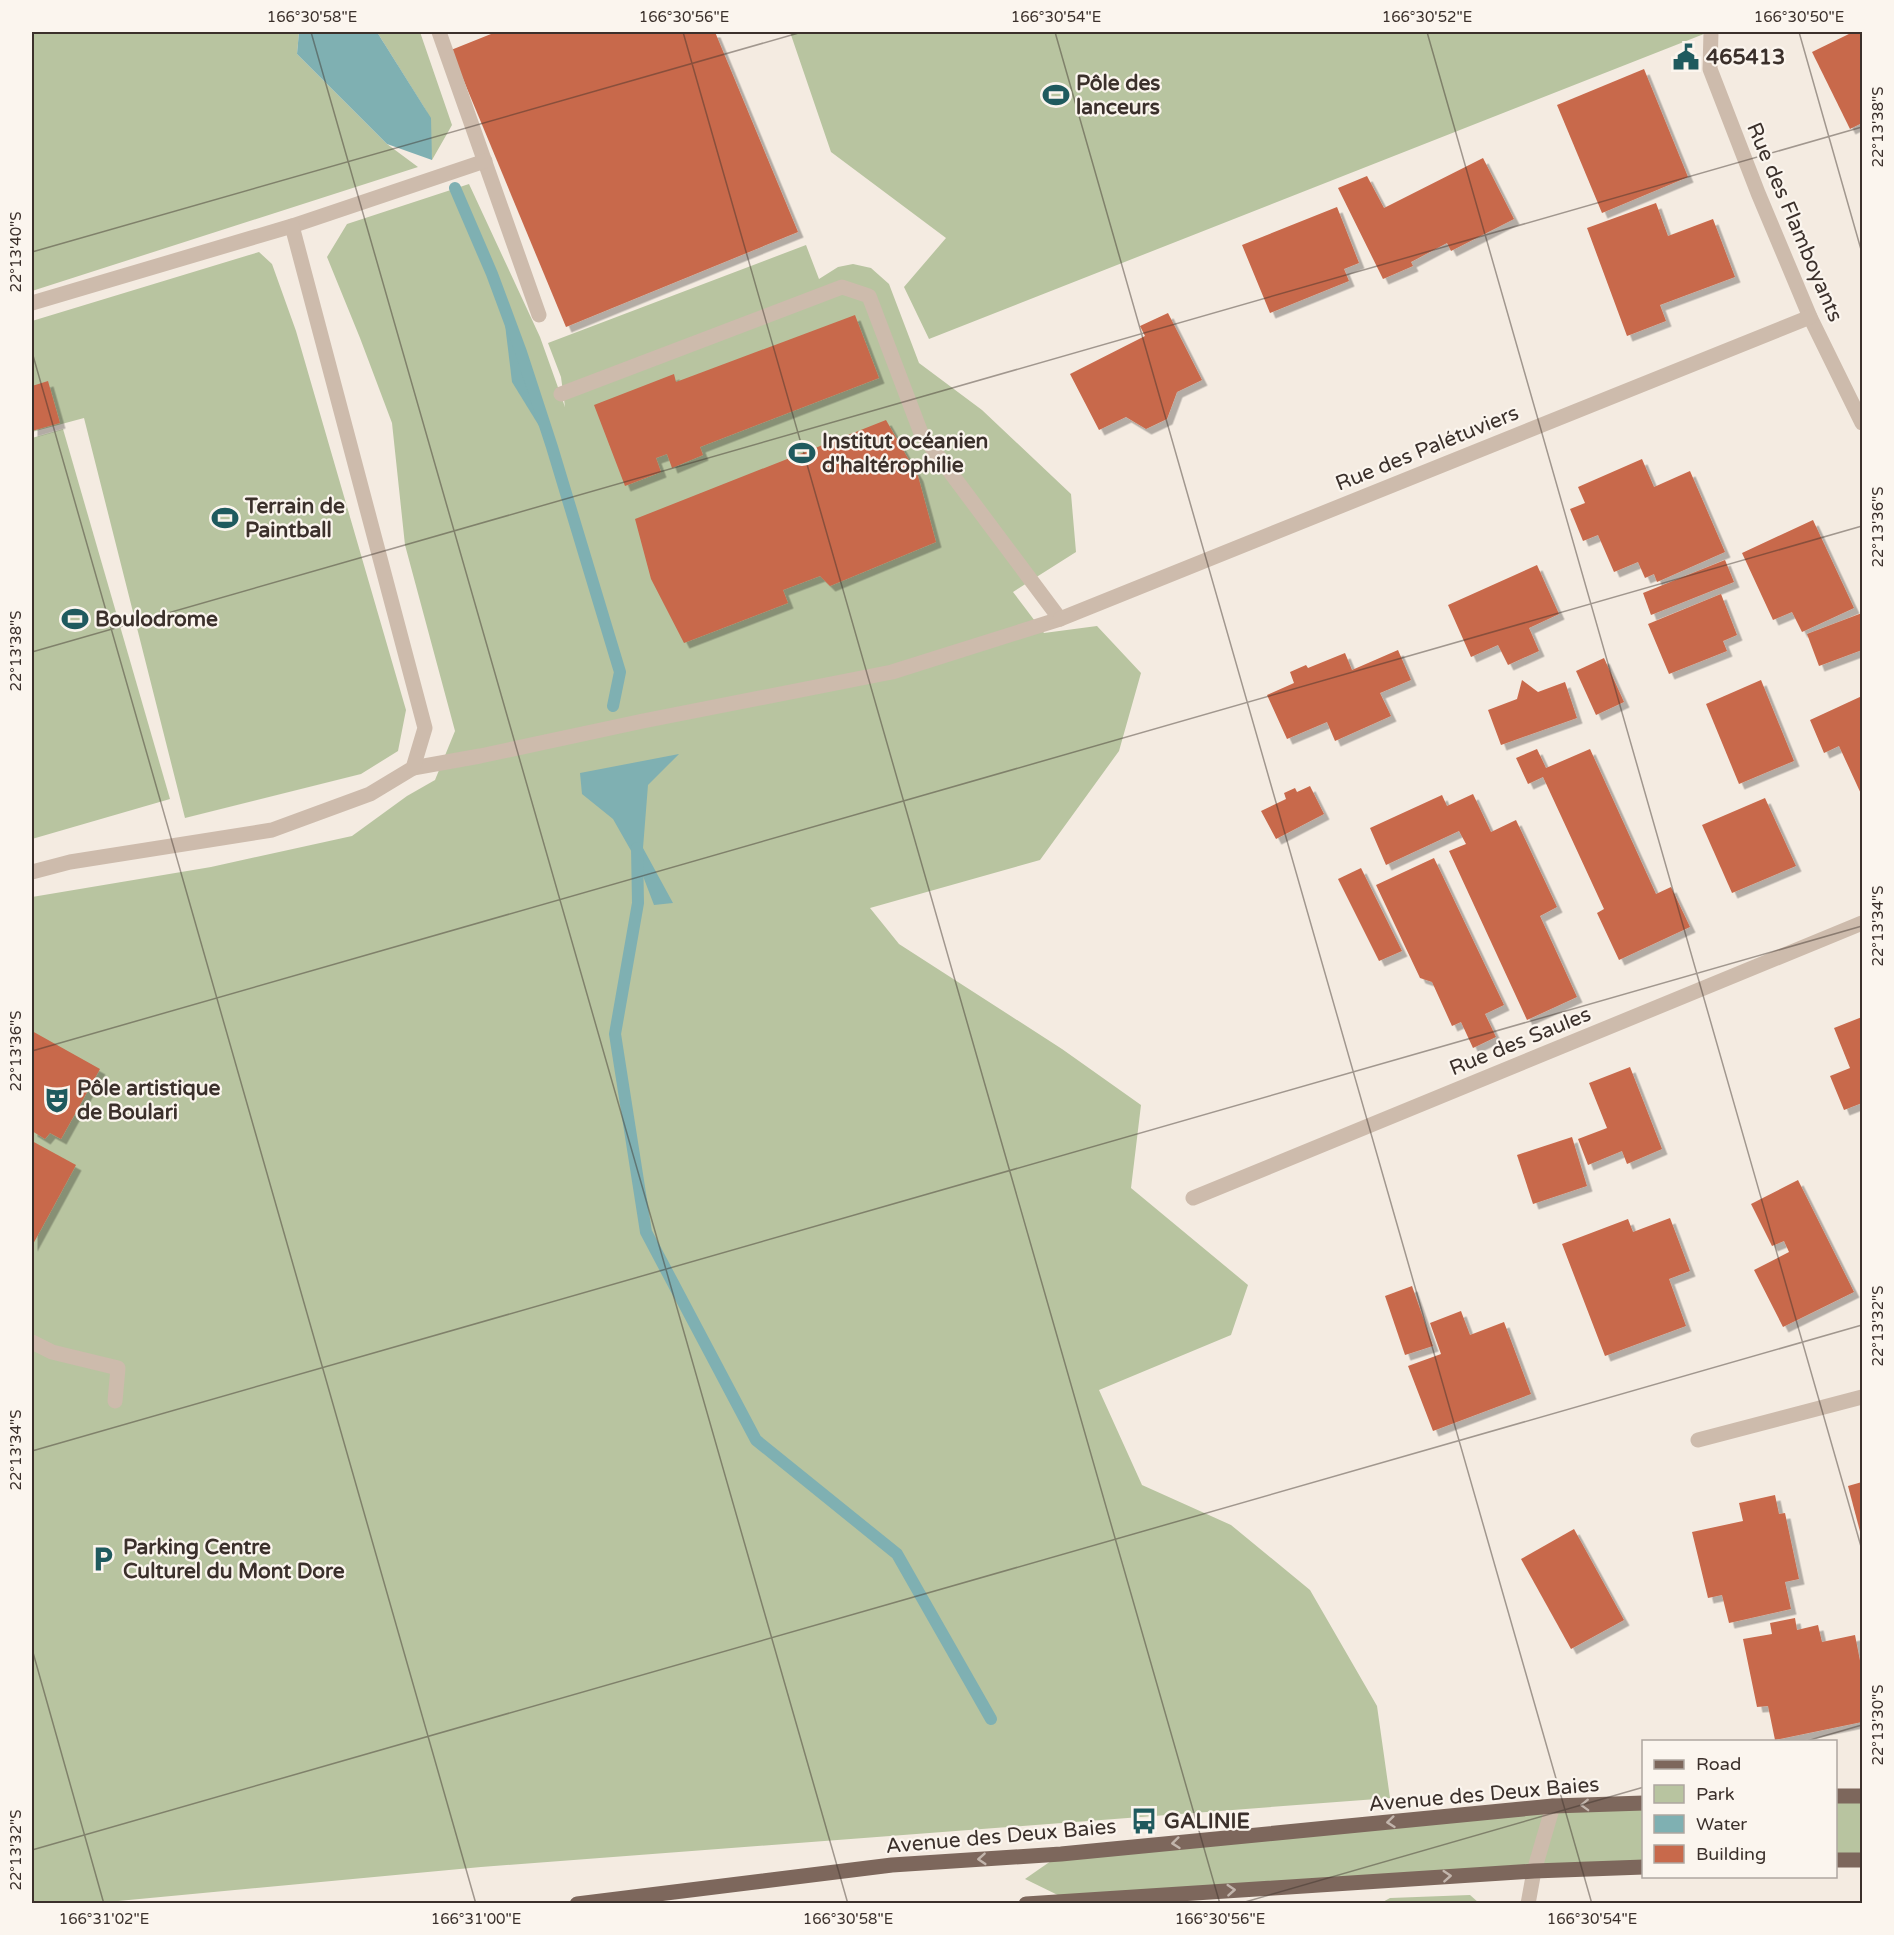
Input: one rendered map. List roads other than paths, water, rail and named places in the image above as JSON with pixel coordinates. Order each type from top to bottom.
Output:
[{"type":"main road","points":[[1837,1797],[1863,1796]]},
{"type":"main road","name":"Avenue des Deux Baies","points":[[577,1904],[892,1865],[1061,1854],[1553,1806],[1642,1803]]},
{"type":"main road","points":[[1837,1860],[1863,1860]]},
{"type":"main road","points":[[1026,1904],[1534,1871],[1642,1867]]},
{"type":"street","points":[[439,32],[539,315]]},
{"type":"street","name":"Rue des Flamboyants","points":[[1711,32],[1710,69],[1758,193],[1810,317],[1863,423]]},
{"type":"street","points":[[32,303],[292,226],[485,161]]},
{"type":"street","points":[[32,872],[70,862],[272,830],[370,794],[413,768],[425,728],[292,226]]},
{"type":"street","points":[[561,394],[842,287],[869,296],[921,433],[1060,619]]},
{"type":"street","name":"Rue des Palétuviers","points":[[413,768],[892,672],[1060,619],[1810,317]]},
{"type":"street","name":"Rue des Saules","points":[[1193,1198],[1863,923]]},
{"type":"street","points":[[32,1342],[52,1352],[118,1368],[115,1401]]},
{"type":"street","points":[[1698,1440],[1863,1397]]},
{"type":"street","points":[[1528,1904],[1534,1871],[1553,1806]]},
{"type":"water","points":[[299,32],[377,32],[431,118],[432,160],[387,144],[297,54]]},
{"type":"water","points":[[502,300],[552,447],[512,382]]},
{"type":"water","points":[[679,754],[648,785],[643,848],[673,903],[654,905],[638,863],[613,819],[582,794],[580,773]]},
{"type":"waterway","points":[[455,188],[492,274],[521,352],[552,447],[620,672],[613,706]]},
{"type":"waterway","points":[[637,848],[638,903],[615,1034],[646,1232],[756,1440],[897,1554],[991,1719]]},
{"type":"place","name":"465413","points":[[1686,57]]},
{"type":"place","name":"Pôle des lanceurs","points":[[1056,95]]},
{"type":"place","name":"Institut océanien d'haltérophilie","points":[[802,453]]},
{"type":"place","name":"Terrain de Paintball","points":[[225,518]]},
{"type":"place","name":"Boulodrome","points":[[75,619]]},
{"type":"place","name":"Pôle artistique de Boulari","points":[[57,1100]]},
{"type":"place","name":"Parking Centre Culturel du Mont Dore","points":[[103,1559]]},
{"type":"place","name":"GALINIE","points":[[1144,1821]]}]
